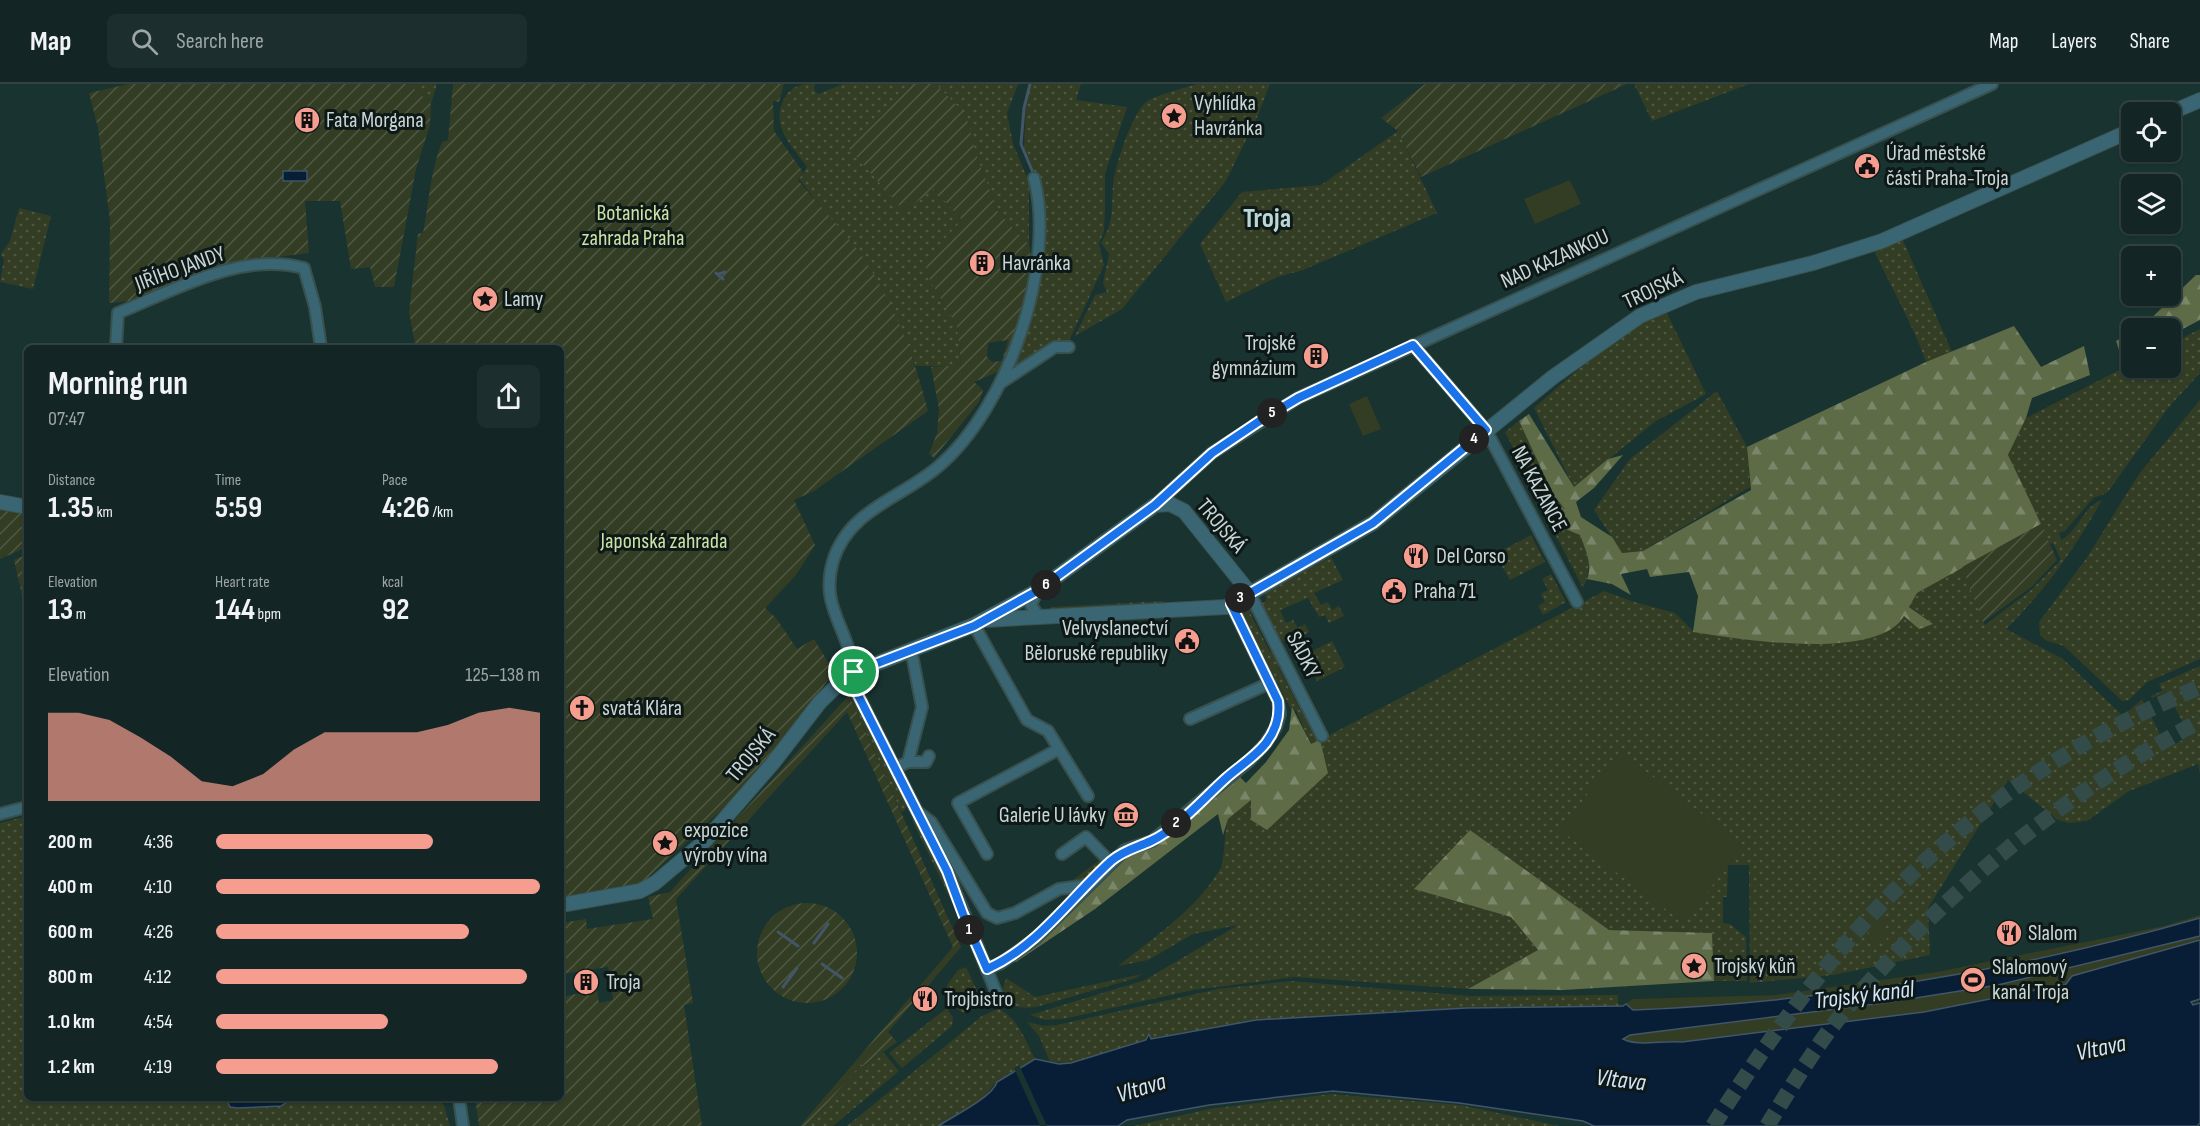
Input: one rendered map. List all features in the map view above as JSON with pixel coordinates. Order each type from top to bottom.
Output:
[{"type":"street","name":"NAD KAZANKOU","points":[[1155,505],[1212,453],[1298,398],[1992,84]]},
{"type":"street","points":[[2181,108],[2200,99]]},
{"type":"street","name":"TROJSKÁ","points":[[979,623],[1039,616],[1219,609],[1231,604],[1373,523],[1552,377],[1640,316],[1696,292],[1813,263],[1882,241],[2121,135]]},
{"type":"street","points":[[1000,1002],[947,871],[855,689],[850,654],[831,601],[829,582],[838,547],[856,522],[875,505],[915,487],[942,464],[974,426],[1002,382],[1028,315],[1038,245],[1037,191],[1034,178]]},
{"type":"street","name":"JIŘÍHO JANDY","points":[[117,345],[118,313],[209,276],[250,266],[291,265],[304,268],[315,308],[321,345]]},
{"type":"street","name":"NA KAZANCE","points":[[1413,345],[1486,430],[1577,602]]},
{"type":"street","points":[[1002,382],[1055,347],[1068,347]]},
{"type":"street","points":[[0,501],[24,506]]},
{"type":"street","name":"TROJSKÁ","points":[[564,904],[640,891],[669,874],[706,840],[773,763],[820,702],[854,672],[979,623],[1037,591],[1155,505],[1170,504],[1184,511],[1249,592]]},
{"type":"street","points":[[1037,591],[1031,604],[1039,616]]},
{"type":"street","name":"SÁDKY","points":[[1249,592],[1322,736]]},
{"type":"street","name":"SÁDKY","points":[[1190,719],[1270,683],[1231,604]]},
{"type":"street","points":[[979,623],[1027,720],[1048,731],[1088,796]]},
{"type":"street","points":[[908,762],[922,707],[911,649]]},
{"type":"street","points":[[987,969],[1001,963],[1035,939],[1110,862],[1125,850],[1152,841],[1250,761],[1266,743],[1276,727],[1280,714],[1278,701],[1270,683]]},
{"type":"street","points":[[987,854],[958,803],[1059,749]]},
{"type":"street","points":[[895,768],[908,762],[921,764],[926,762],[929,756]]},
{"type":"street","points":[[0,814],[24,808]]},
{"type":"street","points":[[916,810],[931,822],[987,914],[997,918],[1015,913],[1059,889],[1089,885]]},
{"type":"street","points":[[1062,854],[1086,837],[1110,862]]},
{"type":"street","points":[[459,1101],[463,1126]]},
{"type":"green space","points":[[128,84],[409,84],[431,104],[430,125],[416,169],[394,287],[375,287],[370,267],[351,269],[340,201],[305,201],[309,253],[230,263],[131,301],[109,303],[110,221],[98,128],[89,93]]},
{"type":"green space","points":[[409,84],[437,84],[431,104]]},
{"type":"green space","name":"Botanická zahrada Praha","points":[[453,84],[784,84],[779,102],[773,101],[774,131],[803,172],[798,180],[859,251],[887,297],[911,353],[928,411],[814,491],[794,500],[815,545],[796,575],[765,608],[776,618],[797,649],[814,639],[834,672],[786,737],[729,803],[641,884],[564,897],[564,345],[415,344],[409,312],[418,234],[423,233],[438,153],[442,142],[448,140]]},
{"type":"green space","points":[[804,84],[815,84],[814,90],[818,94],[843,84],[912,84],[881,117],[846,145],[934,189],[962,220],[931,282],[957,326],[961,366],[916,366],[871,271],[799,179],[807,167],[781,128],[780,110],[789,92]]},
{"type":"green space","points":[[912,84],[936,84],[966,115],[976,154],[998,212],[1029,245],[1032,262],[1018,323],[1000,371],[974,382],[983,390],[979,402],[934,458],[929,454],[937,433],[939,409],[931,367],[961,365],[957,326],[931,282],[924,261],[962,220],[934,189],[904,211],[846,145],[881,117]],"holes":[[[1008,340],[1002,361],[992,362],[987,357],[988,343]]]},
{"type":"green space","points":[[936,84],[1018,84],[1007,113],[1013,144],[1029,182],[1029,245],[998,212],[976,154],[966,115]]},
{"type":"green space","points":[[1031,84],[1081,84],[1076,100],[1127,107],[1105,174],[1104,231],[1099,244],[1104,265],[1069,341],[1056,342],[1015,367],[1034,313],[1042,243],[1041,188],[1024,147],[1026,100]]},
{"type":"green space","points":[[1197,84],[1270,84],[1258,115],[1226,181],[1122,309],[1075,336],[1095,295],[1107,292],[1103,283],[1109,254],[1101,243],[1110,221],[1117,166],[1134,119],[1145,103],[1150,100]]},
{"type":"green space","points":[[1425,84],[1627,84],[1421,177],[1398,131],[1381,118]]},
{"type":"green space","points":[[1634,84],[1749,84],[1652,121]]},
{"type":"green space","points":[[1398,131],[1437,213],[1303,270],[1277,277],[1226,302],[1200,244],[1242,192],[1321,185]]},
{"type":"green space","points":[[1570,180],[1581,204],[1535,224],[1524,199]]},
{"type":"green space","points":[[19,208],[51,216],[33,289],[0,282],[4,260],[1,254],[10,241]]},
{"type":"green space","points":[[1902,238],[1952,352],[1926,362],[1874,250]]},
{"type":"green space","points":[[2196,275],[2200,275],[2200,320],[2181,330],[2181,318],[2151,318],[2164,306],[2181,306],[2181,289]]},
{"type":"green space","points":[[1666,311],[1706,394],[1656,421],[1574,487],[1534,408],[1614,342]]},
{"type":"green space","points":[[2014,326],[2041,367],[2084,346],[2090,375],[2032,398],[2026,418],[2008,455],[2041,524],[1917,593],[1909,607],[1933,624],[1919,629],[1904,616],[1889,630],[1866,639],[1838,643],[1773,642],[1693,632],[1698,596],[1689,572],[1650,577],[1647,569],[1621,574],[1631,595],[1612,584],[1587,579],[1589,563],[1580,535],[1550,523],[1548,503],[1565,509],[1554,496],[1519,421],[1529,414],[1574,487],[1608,459],[1623,455],[1594,488],[1576,502],[1581,517],[1612,537],[1622,553],[1643,551],[1751,490],[1747,447],[1926,362]]},
{"type":"green space","points":[[2200,329],[2200,373],[2168,408],[2107,493],[2093,498],[2065,531],[2059,533],[2061,540],[2072,531],[2095,503],[2102,500],[2059,568],[2006,629],[2063,659],[2123,716],[2142,699],[2167,748],[2190,736],[2167,692],[2152,698],[2151,696],[2162,691],[2159,684],[2200,666],[2200,772],[2198,764],[2129,791],[2087,821],[2069,823],[2058,820],[2008,780],[1928,908],[1930,955],[1833,975],[1750,983],[1749,865],[1728,865],[1727,897],[1723,897],[1723,923],[1730,924],[1746,937],[1747,981],[1714,981],[1712,933],[1609,930],[1470,830],[1415,889],[1511,917],[1538,950],[1468,989],[1295,977],[1193,990],[1063,1019],[1045,1020],[1030,1015],[1145,980],[1238,925],[1193,934],[1148,960],[1118,966],[1174,922],[1210,883],[1222,865],[1228,819],[1319,740],[1311,745],[1296,710],[1293,713],[1243,615],[1244,603],[1250,605],[1252,609],[1250,613],[1270,652],[1274,652],[1280,664],[1278,667],[1313,734],[1317,734],[1320,740],[1604,591],[1675,613],[1694,632],[1904,616],[1932,624],[1909,606],[1917,593],[1962,567],[1985,625],[2031,590],[2061,560],[2053,543],[2050,544],[2008,456],[2026,418],[2121,369],[2121,378],[2181,378],[2181,339]]},
{"type":"green space","points":[[2121,338],[2121,356],[2116,341]]},
{"type":"green space","points":[[1717,391],[1747,447],[1750,487],[1643,551],[1622,553],[1594,510],[1630,459]]},
{"type":"green space","points":[[1367,396],[1381,429],[1363,436],[1349,404]]},
{"type":"green space","points":[[2200,400],[2200,659],[2147,682],[2129,700],[2122,701],[2064,646],[2047,641],[2040,635],[2039,622],[2086,559],[2139,474]]},
{"type":"green space","points":[[1519,421],[1554,496],[1566,510],[1540,500],[1505,432]]},
{"type":"green space","points":[[0,507],[24,511],[24,548],[0,559]]},
{"type":"green space","points":[[1550,524],[1580,535],[1589,568],[1583,588]]},
{"type":"green space","points":[[2041,524],[2057,560],[2030,588],[1983,622],[1962,567]]},
{"type":"green space","points":[[1531,535],[1545,562],[1510,580],[1495,554]]},
{"type":"green space","points":[[24,555],[24,605],[14,560]]},
{"type":"green space","points":[[1331,557],[1343,580],[1314,593],[1321,605],[1328,602],[1332,610],[1339,606],[1344,616],[1329,623],[1325,615],[1319,617],[1308,598],[1280,610],[1286,623],[1293,620],[1298,628],[1305,624],[1309,632],[1292,642],[1281,640],[1261,604],[1266,601],[1265,593]]},
{"type":"green space","points":[[1551,574],[1566,602],[1543,615],[1538,606],[1545,602],[1541,594],[1548,590],[1542,579]]},
{"type":"green space","points":[[1163,601],[1163,607],[1052,612],[1051,607]]},
{"type":"green space","points":[[1332,641],[1345,667],[1317,681],[1304,655]]},
{"type":"green space","points":[[849,695],[961,947],[888,1032],[897,1042],[863,1066],[861,1064],[808,1126],[800,1126],[953,947],[847,712],[676,899],[693,1003],[684,1005],[702,1126],[479,1126],[475,1101],[564,1101],[564,996],[597,990],[599,1003],[613,1000],[608,967],[564,974],[564,923],[586,919],[587,929],[653,919],[648,897],[670,892]]},
{"type":"green space","points":[[853,696],[907,806],[904,811],[901,811],[850,697]]},
{"type":"green space","points":[[1292,707],[1311,744],[1320,740],[1328,773],[1267,830],[1251,820],[1251,800],[1228,819],[1223,835],[1218,814],[1095,909],[1016,962],[1011,960],[1114,864],[1236,773],[1246,783],[1266,762],[1289,730]]},
{"type":"green space","points":[[1620,752],[1743,845],[1684,923],[1560,830]]},
{"type":"green space","points":[[24,817],[24,1101],[439,1101],[444,1105],[450,1126],[0,1126],[0,823]]},
{"type":"green space","points":[[915,819],[951,890],[957,913],[912,820]]},
{"type":"green space","points":[[1470,830],[1609,930],[1712,933],[1714,981],[1563,990],[1468,989],[1538,950],[1511,917],[1414,889]]},
{"type":"green space","points":[[1101,859],[1106,864],[1093,879],[1065,886]]},
{"type":"green space","points":[[807,903],[826,907],[842,918],[853,934],[857,953],[853,972],[842,988],[826,999],[807,1003],[788,999],[772,988],[761,972],[757,953],[761,934],[772,918],[788,907]]},
{"type":"green space","points":[[1883,911],[1887,942],[1870,944],[1866,912]]},
{"type":"green space","name":"Slalomový kanál Troja","points":[[2200,915],[2200,940],[2072,976],[2066,984],[1924,1012],[1682,1042],[1643,1043],[1622,1039],[1623,1005],[1633,999],[1777,995],[1937,972],[2164,926]]},
{"type":"green space","points":[[966,967],[980,997],[968,1013],[961,1012],[948,1000],[947,985],[958,970]]},
{"type":"green space","points":[[1142,974],[1136,978],[1036,1007],[1016,1006],[1002,992],[1006,978],[1035,997]]},
{"type":"green space","points":[[1291,981],[1471,996],[1618,995],[1618,1004],[1623,1006],[1467,1008],[1256,1020],[1150,1039],[1149,1034],[1146,1040],[1071,1063],[1050,1062],[1039,1036],[1027,1022],[1044,1026],[1057,1025],[1218,989]]},
{"type":"green space","points":[[947,1008],[953,1018],[952,1026],[902,1068],[889,1053]]},
{"type":"green space","points":[[998,1009],[1005,1012],[1016,1023],[1035,1059],[997,1081],[982,1099],[938,1126],[847,1126],[982,1016]]},
{"type":"green space","points":[[883,1052],[899,1071],[833,1126],[808,1126],[861,1064],[864,1066]]},
{"type":"green space","points":[[1331,1094],[1460,1105],[1559,1126],[1134,1126],[1209,1109]]},
{"type":"water","points":[[283,171],[307,171],[307,181],[283,181]]},
{"type":"water","points":[[2200,918],[2200,936],[1998,985],[1884,1003],[1630,1035],[1623,1039],[1643,1043],[1682,1042],[1924,1012],[2066,984],[2072,976],[2200,940],[2200,999],[2191,1002],[2193,1005],[2200,1003],[2200,1123],[2197,1126],[1594,1126],[1583,1121],[1459,1103],[1333,1091],[1209,1105],[1127,1120],[1118,1126],[938,1126],[980,1100],[994,1088],[997,1082],[1035,1059],[1059,1064],[1071,1063],[1146,1040],[1149,1034],[1151,1039],[1256,1020],[1467,1008],[1623,1006],[1626,1004],[1633,1010],[1776,1000],[1919,981],[1990,968],[2061,954]]},
{"type":"water","points":[[227,1101],[287,1102],[281,1106],[230,1107]]},
{"type":"pier","points":[[1019,1065],[1047,1126],[1040,1126],[1014,1068]]},
{"type":"waterway","points":[[1030,84],[1024,108],[1021,144],[1034,175]]},
{"type":"waterway","points":[[719,274],[725,272]]},
{"type":"waterway","points":[[716,273],[723,279]]},
{"type":"waterway","points":[[1027,329],[1033,306]]},
{"type":"waterway","points":[[1013,369],[1023,341]]},
{"type":"waterway","points":[[647,543],[661,544],[670,538]]},
{"type":"waterway","points":[[814,943],[828,924]]},
{"type":"waterway","points":[[778,932],[798,946]]},
{"type":"waterway","points":[[822,964],[842,978]]},
{"type":"waterway","points":[[783,987],[797,968]]},
{"type":"tunnel","points":[[1713,1126],[1761,1053],[1811,986],[1864,923],[1920,866],[1981,813],[2047,766],[2120,724],[2200,687]]},
{"type":"tunnel","points":[[1767,1126],[1807,1062],[1852,1002],[1929,920],[1970,881],[2057,811],[2103,779],[2200,721]]},
{"type":"place","name":"Vyhlídka Havránka","points":[[1174,116]]},
{"type":"place","name":"Fata Morgana","points":[[307,120]]},
{"type":"place","name":"Úřad městské části Praha-Troja","points":[[1867,166]]},
{"type":"place","name":"Havránka","points":[[982,263]]},
{"type":"place","name":"Lamy","points":[[485,299]]},
{"type":"place","name":"Trojské gymnázium","points":[[1316,356]]},
{"type":"place","name":"Del Corso","points":[[1416,556]]},
{"type":"place","name":"Praha 71","points":[[1394,591]]},
{"type":"place","name":"Velvyslanectví Běloruské republiky","points":[[1187,641]]},
{"type":"place","name":"svatá Klára","points":[[582,708]]},
{"type":"place","name":"Galerie U lávky","points":[[1126,815]]},
{"type":"place","name":"expozice výroby vína","points":[[665,843]]},
{"type":"place","name":"Slalom","points":[[2009,933]]},
{"type":"place","name":"Trojský kůň","points":[[1694,966]]},
{"type":"place","name":"Slalomový kanál Troja","points":[[1973,980]]},
{"type":"place","name":"Troja","points":[[586,982]]},
{"type":"place","name":"Trojbistro","points":[[925,999]]},
{"type":"district","name":"Troja","points":[[1267,218]]},
{"type":"route","points":[[1413,345],[1486,430],[1373,523],[1231,604],[1278,701],[1280,714],[1276,727],[1266,743],[1250,761],[1226,778],[1201,802],[1152,841],[1125,850],[1110,862],[1062,914],[1035,939],[1001,963],[987,969],[947,871],[855,689],[854,672],[974,626],[1037,591],[1080,562],[1155,505],[1212,453],[1258,422],[1298,398],[1346,374],[1413,345]]},
{"type":"park label","name":"Japonská zahrada","points":[[664,541]]},
{"type":"water label","name":"Trojský kanál","points":[[1864,995]]},
{"type":"water label","name":"Vltava","points":[[2101,1048]]},
{"type":"water label","name":"Vltava","points":[[1621,1080]]},
{"type":"water label","name":"Vltava","points":[[1141,1088]]}]
